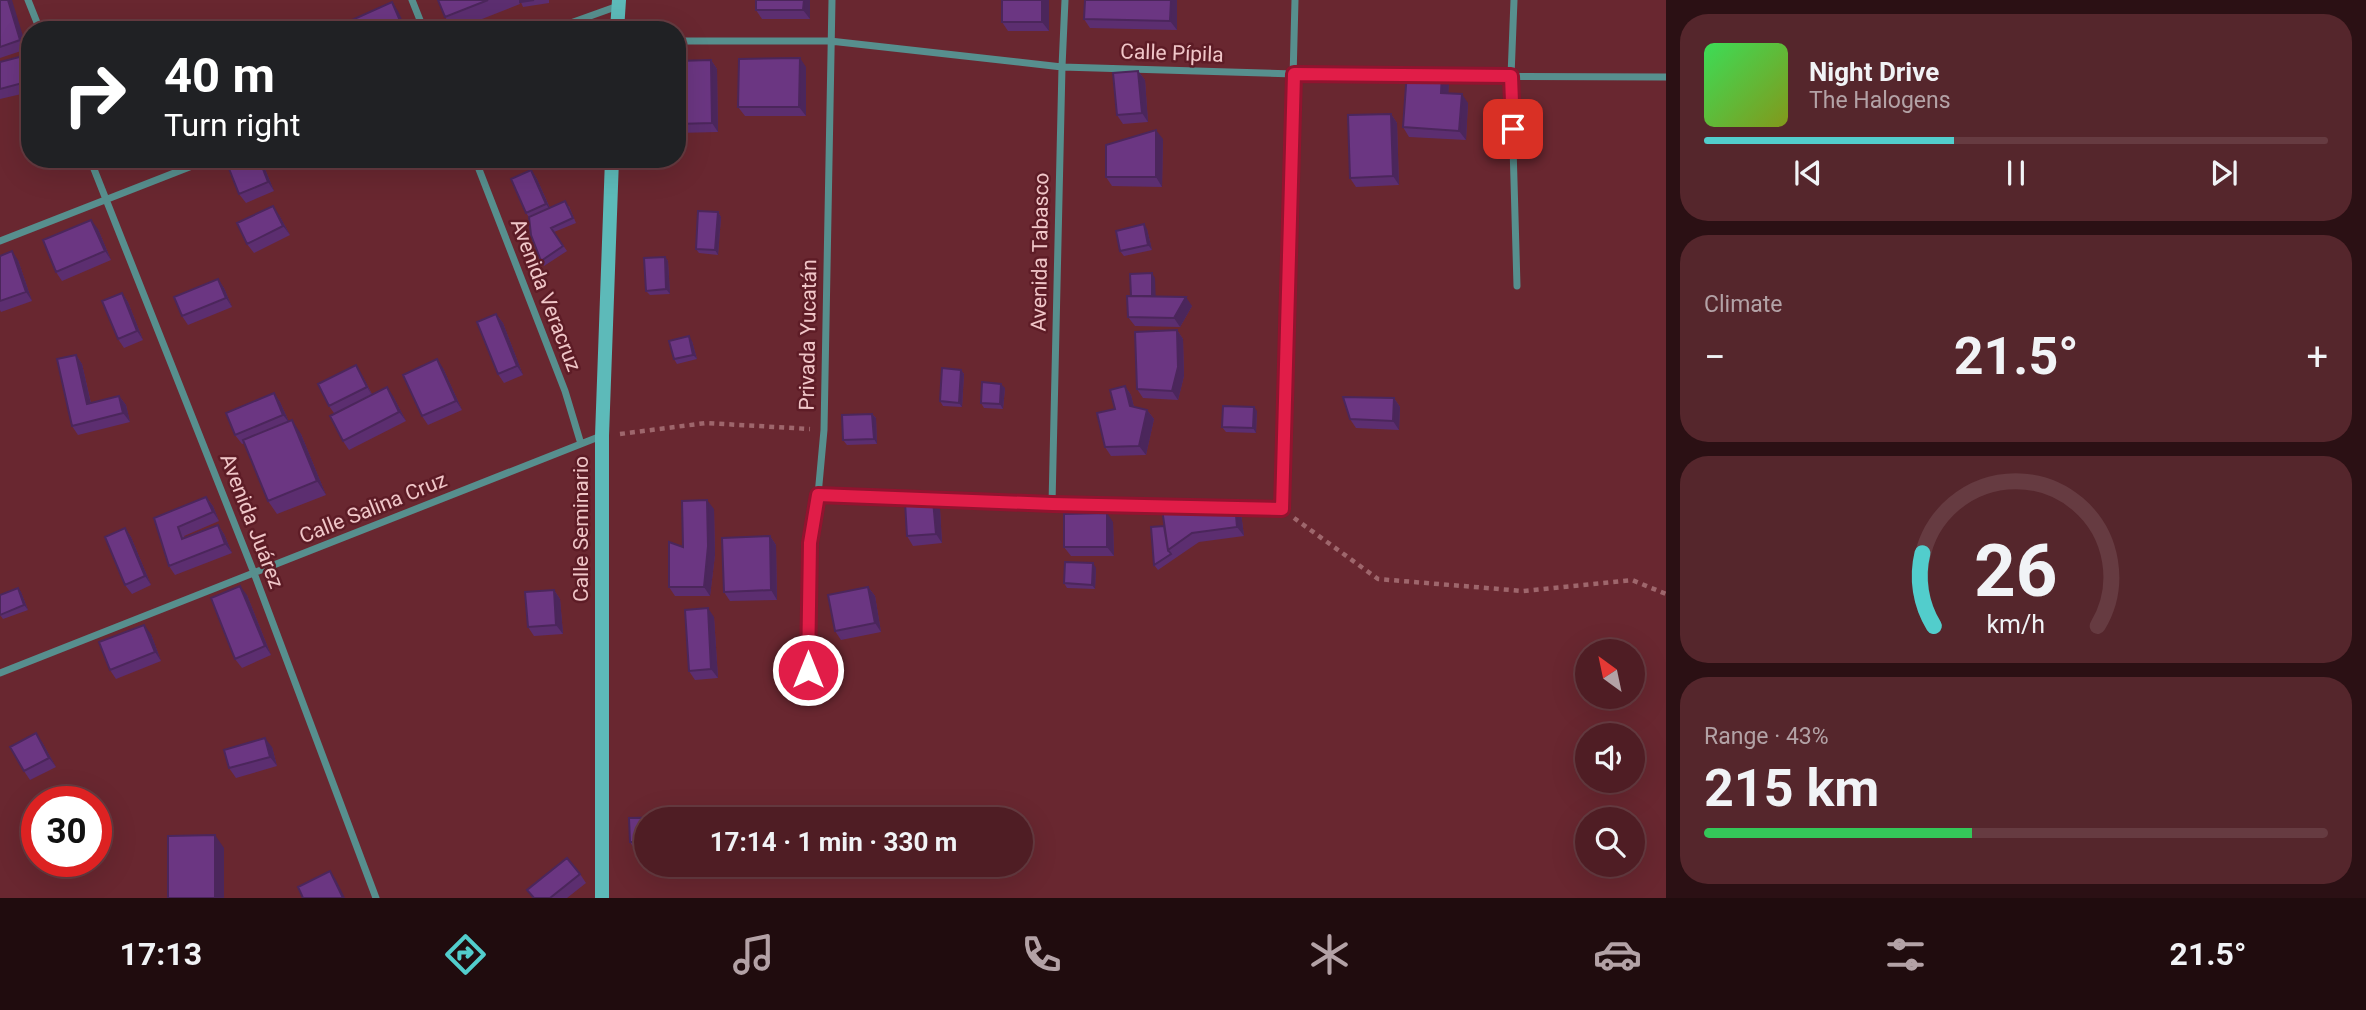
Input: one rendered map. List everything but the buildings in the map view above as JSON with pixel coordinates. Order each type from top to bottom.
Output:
[{"type":"street","points":[[28,0],[36,21]]},
{"type":"street","points":[[412,0],[420,21]]},
{"type":"street","name":"Privada Yucatán","points":[[808,670],[810,543],[824,430],[832,0]]},
{"type":"street","name":"Avenida Tabasco","points":[[1052,504],[1065,0]]},
{"type":"street","points":[[818,495],[1282,509],[1295,0]]},
{"type":"street","points":[[1514,0],[1511,76],[1517,286]]},
{"type":"street","points":[[574,21],[619,3],[618,21]]},
{"type":"street","name":"Calle Pípila","points":[[686,41],[830,41],[1062,67],[1416,75]]},
{"type":"street","points":[[1430,76],[1666,78]]},
{"type":"street","name":"Avenida Juárez","points":[[94,168],[254,573],[376,898]]},
{"type":"street","points":[[0,241],[187,168]]},
{"type":"street","name":"Avenida Veracruz","points":[[478,168],[565,391],[581,444]]},
{"type":"street","name":"Calle Seminario","points":[[602,898],[602,436],[612,168]]},
{"type":"street","name":"Calle Salina Cruz","points":[[0,673],[602,436]]},
{"type":"path","points":[[602,436],[706,424],[824,430]]},
{"type":"path","points":[[1282,509],[1378,579],[1523,591],[1632,580],[1666,594]]},
{"type":"route","points":[[808,670],[810,543],[818,495],[1282,509],[1294,74],[1511,76],[1513,129]]}]
